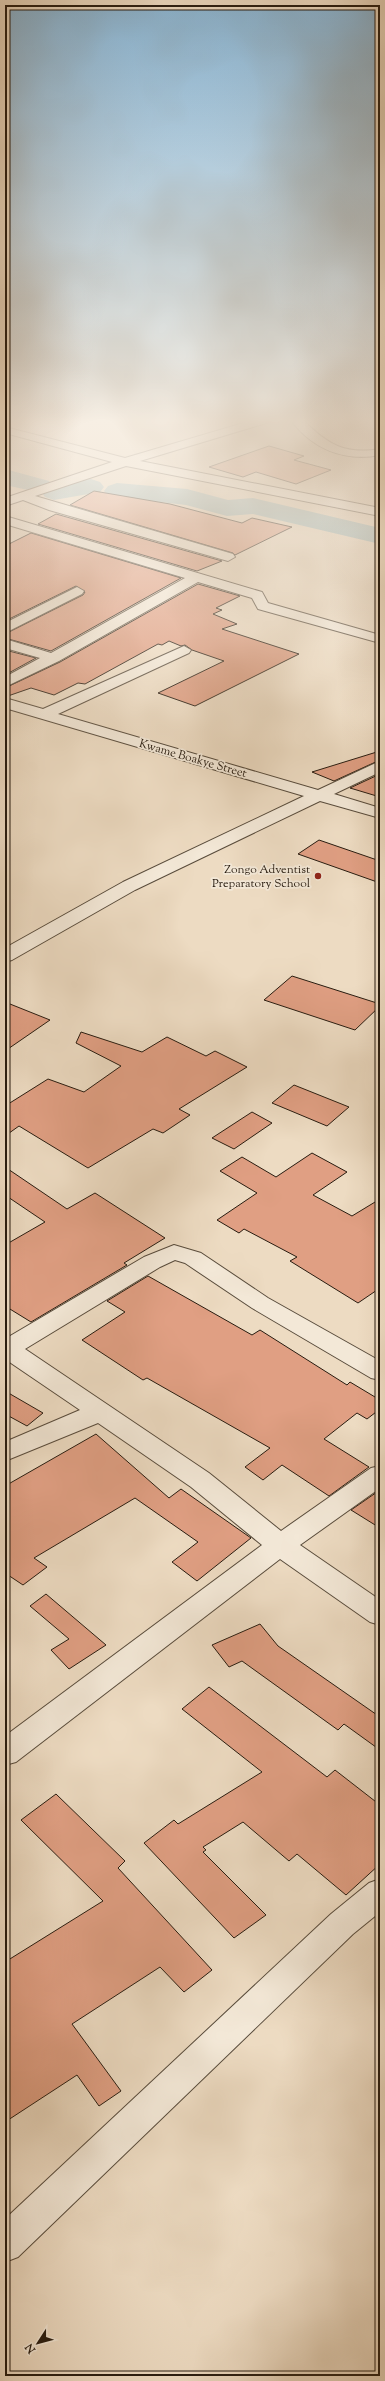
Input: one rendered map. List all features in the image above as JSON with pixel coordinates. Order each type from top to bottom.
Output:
[{"type":"street","points":[[39,530],[257,595],[263,606],[380,639]]},
{"type":"street","points":[[134,530],[228,557]]},
{"type":"street","points":[[5,683],[54,658],[117,619],[197,577]]},
{"type":"street","points":[[5,629],[77,591]]},
{"type":"street","points":[[5,643],[54,658]]},
{"type":"street","points":[[45,714],[184,650]]},
{"type":"street","name":"Kwame Boakye Street","points":[[5,703],[380,813]]},
{"type":"street","points":[[5,956],[129,886],[318,794],[380,766]]},
{"type":"street","points":[[380,1372],[260,1303],[193,1258],[174,1252],[152,1262],[6,1348],[200,1480],[280,1545],[380,1614]]},
{"type":"street","points":[[5,1452],[100,1412]]},
{"type":"street","points":[[5,1753],[280,1545],[380,1475]]},
{"type":"street","points":[[5,2244],[342,1924],[380,1893]]},
{"type":"building","points":[[59,530],[113,530],[222,561],[197,571]]},
{"type":"building","points":[[155,530],[286,530],[235,555],[233,553]]},
{"type":"building","points":[[31,533],[181,578],[51,651],[5,638],[5,634],[83,595],[85,592],[76,586],[5,621],[5,546]]},
{"type":"building","points":[[198,584],[240,596],[216,608],[222,610],[213,614],[237,624],[222,629],[299,654],[195,706],[158,693],[224,661],[192,650],[185,645],[181,646],[169,641],[162,645],[158,644],[85,684],[78,683],[54,695],[31,688],[5,697],[5,688],[60,662]]},
{"type":"building","points":[[5,650],[36,658],[5,675]]},
{"type":"building","points":[[380,751],[380,760],[334,781],[312,772]]},
{"type":"building","points":[[380,774],[380,797],[350,788]]},
{"type":"building","points":[[319,840],[380,861],[380,883],[298,854]]},
{"type":"building","points":[[292,976],[380,1004],[380,1006],[355,1030],[264,1000]]},
{"type":"building","points":[[5,1002],[50,1020],[5,1051]]},
{"type":"building","points":[[81,1032],[142,1052],[167,1037],[206,1056],[215,1051],[247,1067],[179,1109],[190,1115],[163,1133],[153,1129],[88,1168],[19,1126],[5,1136],[5,1106],[48,1079],[84,1092],[121,1066],[76,1043]]},
{"type":"building","points":[[294,1085],[349,1107],[327,1126],[272,1103]]},
{"type":"building","points":[[252,1112],[272,1123],[234,1149],[212,1138]]},
{"type":"building","points":[[312,1153],[347,1172],[313,1195],[352,1216],[380,1199],[380,1288],[358,1303],[290,1261],[297,1257],[244,1229],[239,1233],[217,1220],[257,1193],[220,1171],[242,1157],[276,1177]]},
{"type":"building","points":[[5,1167],[67,1209],[95,1193],[165,1238],[124,1263],[127,1265],[31,1322],[5,1306],[5,1245],[45,1222],[5,1195]]},
{"type":"building","points":[[148,1276],[252,1335],[260,1330],[347,1385],[350,1382],[380,1400],[380,1409],[367,1419],[357,1413],[324,1439],[369,1467],[329,1496],[282,1465],[263,1480],[245,1467],[270,1448],[147,1378],[143,1380],[82,1340],[125,1312],[107,1301]]},
{"type":"building","points":[[5,1391],[43,1413],[27,1426],[5,1414]]},
{"type":"building","points":[[96,1434],[169,1498],[181,1489],[251,1538],[197,1581],[172,1562],[198,1542],[135,1498],[34,1558],[47,1567],[23,1585],[5,1573],[5,1486]]},
{"type":"building","points":[[380,1490],[380,1528],[351,1510]]},
{"type":"building","points":[[46,1594],[106,1645],[69,1669],[51,1650],[69,1639],[30,1606]]},
{"type":"building","points":[[260,1624],[278,1646],[380,1717],[380,1750],[344,1724],[338,1730],[242,1661],[229,1667],[212,1645]]},
{"type":"building","points":[[209,1687],[327,1777],[335,1770],[380,1805],[380,1864],[346,1895],[297,1854],[289,1861],[243,1822],[203,1847],[206,1850],[203,1852],[266,1915],[234,1938],[144,1843],[174,1820],[178,1824],[262,1772],[182,1709]]},
{"type":"building","points":[[56,1794],[125,1861],[118,1868],[212,1970],[184,1992],[160,1967],[72,2024],[121,2091],[99,2106],[77,2075],[5,2122],[5,1962],[103,1901],[21,1820]]},
{"type":"waterway","points":[[355,530],[380,536]]},
{"type":"place","name":"Zongo Adventist Preparatory School","points":[[318,876]]}]
